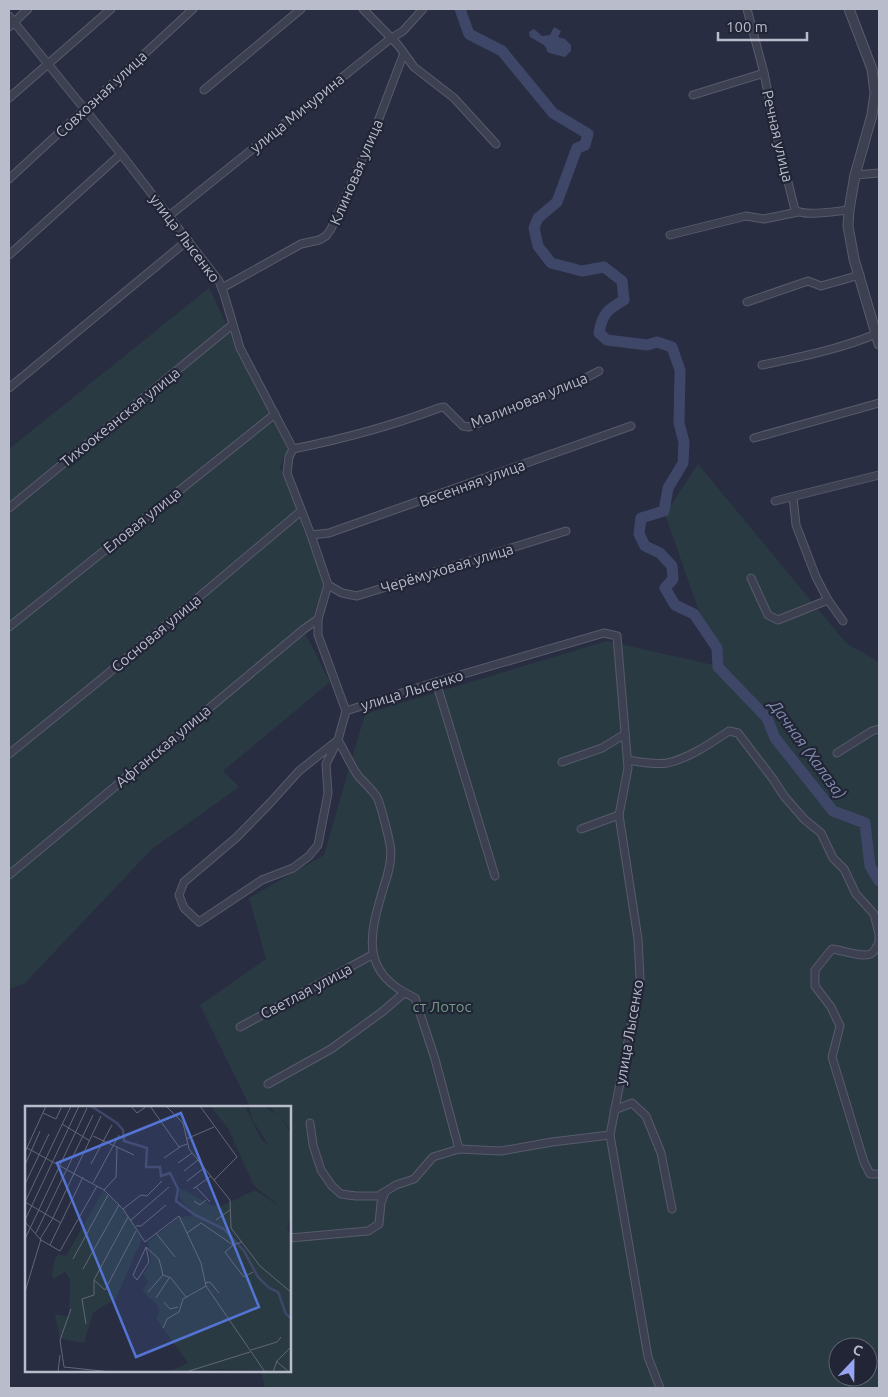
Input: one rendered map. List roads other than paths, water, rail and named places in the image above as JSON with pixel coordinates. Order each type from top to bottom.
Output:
[{"type":"street","points":[[11,24],[28,9]]},
{"type":"street","points":[[9,98],[111,9]]},
{"type":"street","name":"Совхозная улица","points":[[9,179],[193,9]]},
{"type":"street","points":[[204,90],[301,9]]},
{"type":"street","points":[[363,9],[419,72],[454,98],[496,144]]},
{"type":"street","name":"улица Мичурина","points":[[169,216],[403,30],[424,9]]},
{"type":"street","name":"Речная улица","points":[[746,9],[764,73],[794,206],[798,212]]},
{"type":"street","points":[[849,9],[872,69],[876,107],[855,175],[848,226],[850,242],[879,344]]},
{"type":"street","name":"улица Лысенко","points":[[9,16],[11,24],[48,63],[86,109],[218,281],[222,288],[240,348],[292,449]]},
{"type":"street","name":"Клиновая улица","points":[[222,288],[301,244],[319,240],[326,236],[331,229],[372,137],[404,53]]},
{"type":"street","points":[[693,95],[764,73]]},
{"type":"street","points":[[9,254],[121,154]]},
{"type":"street","points":[[855,175],[879,173]]},
{"type":"street","points":[[670,235],[746,216],[764,219],[798,212],[849,210]]},
{"type":"street","points":[[9,388],[188,240]]},
{"type":"street","points":[[748,302],[808,282],[821,286],[860,275]]},
{"type":"street","name":"Тихоокеанская улица","points":[[9,508],[232,325]]},
{"type":"street","points":[[762,365],[850,343],[876,334]]},
{"type":"street","name":"Малиновая улица","points":[[292,449],[340,440],[444,407],[463,426],[469,427],[578,382],[599,371]]},
{"type":"street","points":[[754,438],[879,403]]},
{"type":"street","name":"Еловая улица","points":[[9,627],[275,414]]},
{"type":"street","name":"Весенняя улица","points":[[311,535],[329,533],[631,426]]},
{"type":"street","points":[[292,449],[288,457],[287,473],[328,585]]},
{"type":"street","points":[[775,501],[879,475]]},
{"type":"street","points":[[793,497],[796,525],[816,577],[828,600],[843,621]]},
{"type":"street","name":"Сосновая улица","points":[[9,754],[301,511]]},
{"type":"street","name":"Черёмуховая улица","points":[[328,585],[342,593],[357,596],[566,530]]},
{"type":"street","points":[[751,578],[768,614],[778,620],[828,600]]},
{"type":"street","name":"улица Лысенко","points":[[328,585],[318,619],[318,635],[346,711],[436,682],[604,633],[614,634],[619,640],[628,760],[619,815],[638,939],[640,979],[610,1134],[648,1357],[660,1388]]},
{"type":"street","name":"Афганская улица","points":[[9,876],[296,635],[318,619]]},
{"type":"street","points":[[436,682],[495,876]]},
{"type":"street","points":[[338,740],[299,771],[237,837],[184,882],[179,895],[184,908],[199,922],[262,880],[293,868],[318,845],[328,793],[326,764],[338,740],[346,711]]},
{"type":"street","points":[[836,753],[872,731],[879,729]]},
{"type":"street","points":[[628,760],[657,764],[668,763],[686,756],[730,731],[738,733],[773,778],[784,796],[804,819],[821,833],[833,858],[844,869],[856,894],[874,914],[879,934],[879,943],[873,953],[864,956],[832,949],[815,970],[815,986],[831,1007],[840,1026],[832,1057],[864,1162],[870,1174],[879,1174]]},
{"type":"street","points":[[562,762],[602,748],[625,734]]},
{"type":"street","points":[[338,740],[358,775],[377,797],[391,847],[389,872],[373,922],[372,955],[386,978],[404,993],[415,998],[435,1060],[459,1149]]},
{"type":"street","points":[[581,829],[619,815]]},
{"type":"street","name":"Светлая улица","points":[[240,1027],[372,955]]},
{"type":"street","points":[[268,1084],[331,1049],[382,1012],[404,993]]},
{"type":"street","points":[[614,1110],[632,1103],[646,1116],[660,1153],[672,1209]]},
{"type":"street","points":[[310,1123],[321,1170],[332,1186],[341,1194],[378,1196],[396,1185],[414,1179],[433,1157],[459,1149],[502,1151],[610,1134]]},
{"type":"street","points":[[291,1238],[368,1231],[379,1224],[380,1203],[385,1192]]},
{"type":"water","points":[[554,27],[561,31],[558,37],[565,39],[571,45],[571,51],[565,57],[549,53],[544,45],[530,37],[529,32],[534,29],[542,36],[550,35]]},
{"type":"waterway","name":"Дачная (Халаза)","points":[[460,9],[469,34],[502,51],[553,113],[588,134],[585,145],[577,148],[557,202],[538,218],[534,228],[538,246],[551,263],[582,271],[604,267],[622,281],[624,300],[607,313],[602,321],[599,333],[607,340],[647,345],[657,342],[672,347],[680,370],[679,423],[684,442],[683,463],[668,488],[664,511],[641,518],[639,534],[645,546],[660,553],[672,566],[673,579],[665,588],[675,605],[694,614],[717,648],[718,667],[767,718],[775,738],[833,811],[865,823],[870,866],[879,881]]},
{"type":"park label","name":"ст Лотос","points":[[442,1006]]}]
